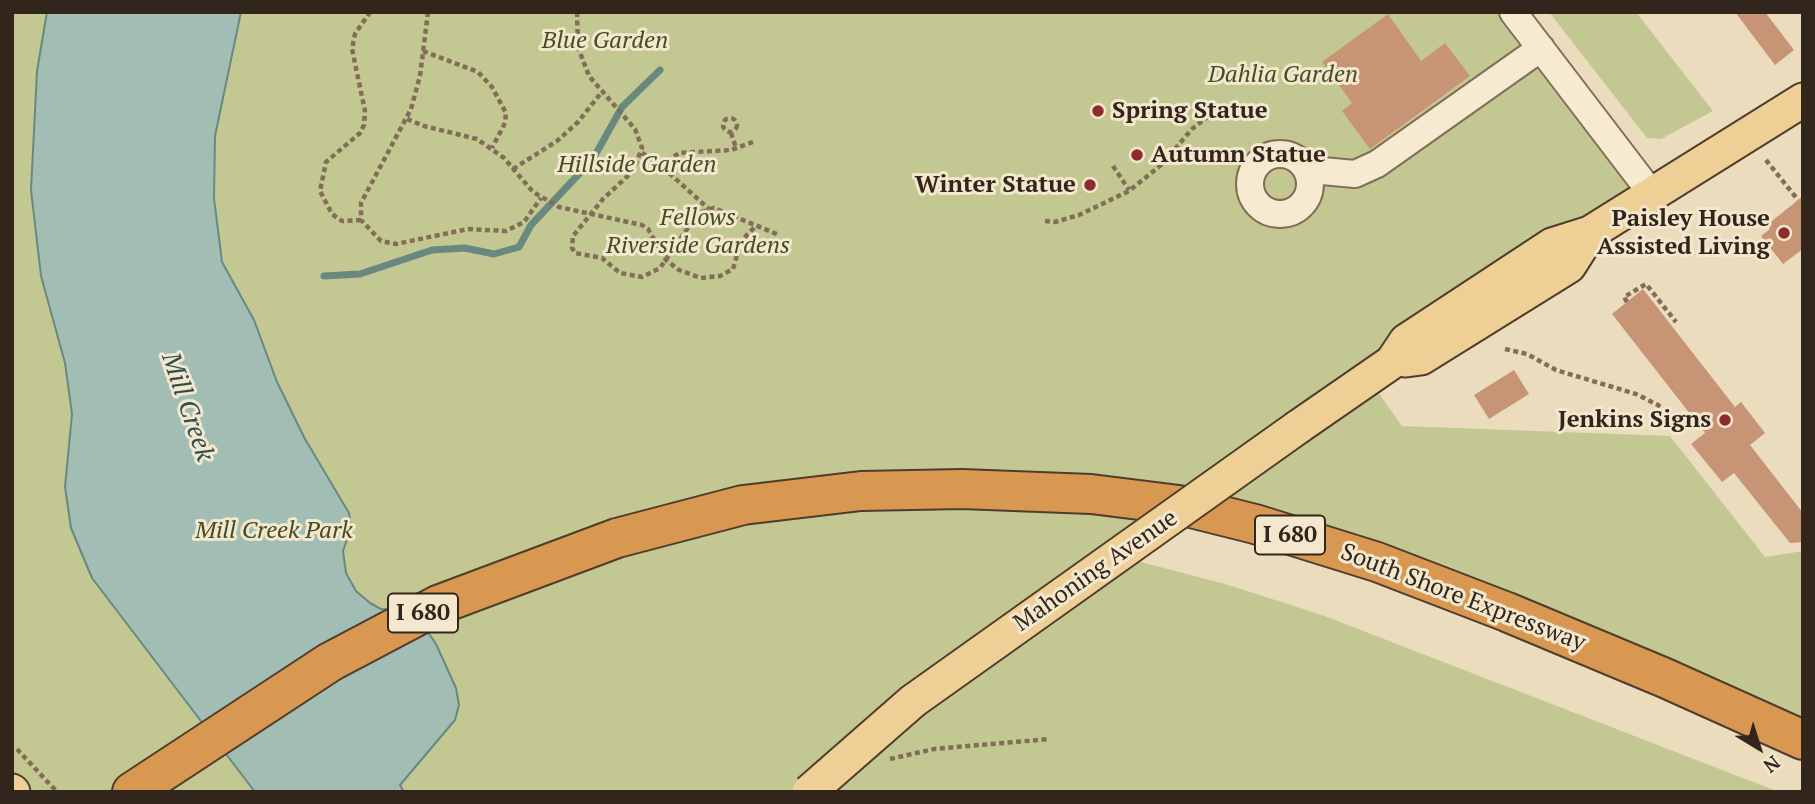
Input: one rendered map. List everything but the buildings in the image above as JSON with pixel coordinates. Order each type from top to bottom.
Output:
[{"type":"highway","name":"South Shore Expressway","points":[[134,790],[330,662],[438,605],[617,538],[743,505],[861,491],[962,489],[1091,494],[1179,505],[1255,524],[1377,562],[1665,678],[1803,740]]},
{"type":"main road","name":"Mahoning Avenue","points":[[809,792],[913,701],[1392,362],[1406,341],[1552,245],[1590,233],[1803,100]]},
{"type":"street","points":[[1513,12],[1652,194]]},
{"type":"street","points":[[1308,173],[1322,171],[1355,174],[1377,164],[1541,48]]},
{"type":"path","points":[[362,220],[342,221],[332,214],[320,191],[326,162],[351,142],[364,125],[365,111],[352,49],[355,34],[370,12]]},
{"type":"path","points":[[428,12],[423,51],[407,119],[360,203],[362,220],[381,242],[396,244],[468,229],[506,232],[524,222],[541,198]]},
{"type":"path","points":[[577,12],[578,47],[589,76],[628,121],[641,140],[642,153],[633,171],[590,214],[573,236],[571,242],[575,253],[602,258],[620,274],[642,277],[652,274],[666,260],[691,222],[709,209]]},
{"type":"path","points":[[423,51],[478,72],[492,87],[506,113],[505,123],[492,148]]},
{"type":"path","points":[[513,169],[557,141],[578,122],[601,93]]},
{"type":"path","points":[[1045,221],[1055,222],[1079,215],[1129,190],[1161,165],[1192,129],[1220,107]]},
{"type":"path","points":[[407,119],[424,127],[477,139],[492,148],[541,198],[559,207],[642,225],[648,229],[666,260],[679,270],[701,278],[720,276],[737,264],[741,242],[756,226]]},
{"type":"path","points":[[731,133],[736,148]]},
{"type":"path","points":[[660,166],[679,153],[736,148],[753,142]]},
{"type":"path","points":[[642,153],[709,209],[722,210],[779,235]]},
{"type":"path","points":[[1766,160],[1798,200]]},
{"type":"path","points":[[1114,166],[1129,190]]},
{"type":"path","points":[[1627,302],[1624,297],[1646,284],[1676,322]]},
{"type":"path","points":[[1505,349],[1527,354],[1556,370],[1636,394],[1658,405],[1689,430]]},
{"type":"path","points":[[879,762],[934,749],[1049,739]]},
{"type":"path","points":[[17,750],[57,792]]},
{"type":"green space","points":[[12,12],[1513,12],[1652,194],[1368,378],[1402,426],[1670,436],[1765,557],[1803,551],[1803,740],[1186,507],[1118,556],[1225,584],[1322,615],[1779,792],[12,792]]},
{"type":"green space","points":[[1549,12],[1636,12],[1713,111],[1661,139],[1647,138]]},
{"type":"water","name":"Mill Creek","points":[[47,12],[241,12],[215,136],[214,198],[222,262],[254,320],[277,382],[305,439],[349,513],[351,528],[343,551],[346,573],[356,591],[370,603],[381,609],[393,610],[425,628],[436,644],[456,688],[459,705],[455,720],[400,785],[404,792],[255,792],[92,578],[71,528],[65,487],[72,414],[65,363],[41,276],[31,190],[37,71]]},
{"type":"waterway","points":[[324,276],[360,274],[432,250],[465,248],[494,254],[519,247],[531,225],[593,159],[622,107],[660,70]]},
{"type":"place","name":"Spring Statue","points":[[1098,111]]},
{"type":"place","name":"Autumn Statue","points":[[1137,155]]},
{"type":"place","name":"Winter Statue","points":[[1090,185]]},
{"type":"place","name":"Paisley House Assisted Living","points":[[1784,233]]},
{"type":"place","name":"Jenkins Signs","points":[[1725,420]]},
{"type":"park label","name":"Blue Garden","points":[[605,41]]},
{"type":"park label","name":"Dahlia Garden","points":[[1283,75]]},
{"type":"park label","name":"Hillside Garden","points":[[637,165]]},
{"type":"park label","name":"Fellows Riverside Gardens","points":[[698,232]]},
{"type":"park label","name":"Mill Creek Park","points":[[274,531]]}]
